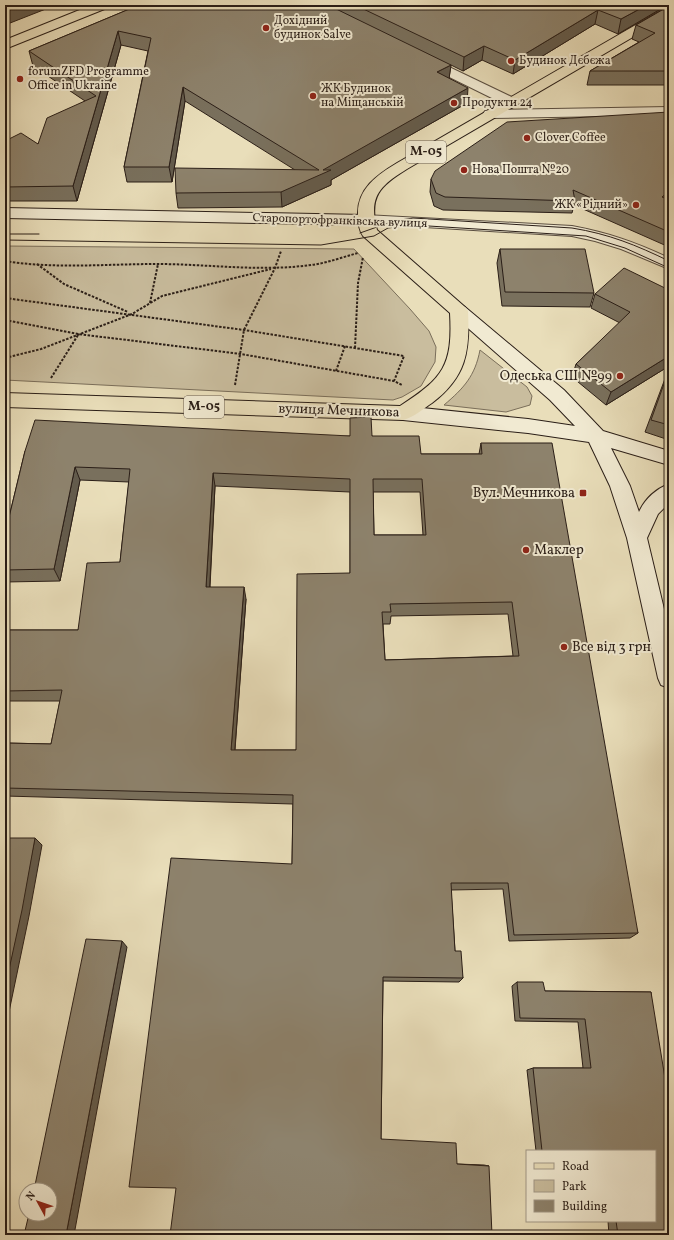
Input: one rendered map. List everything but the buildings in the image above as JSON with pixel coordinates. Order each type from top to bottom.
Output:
[{"type":"main road","points":[[5,45],[102,5]]},
{"type":"main road","name":"М-05","points":[[365,220],[369,193],[373,187],[386,175],[669,11]]},
{"type":"main road","points":[[411,53],[511,102]]},
{"type":"main road","points":[[490,114],[669,111]]},
{"type":"main road","name":"Старопортофранківська вулиця","points":[[5,213],[365,220],[572,231],[598,236],[627,245],[669,264]]},
{"type":"main road","points":[[365,220],[369,232],[557,395],[596,436],[620,486],[637,538],[669,678]]},
{"type":"main road","points":[[404,413],[428,397],[445,383],[459,356],[461,335],[459,311]]},
{"type":"main road","name":"вулиця Мечникова","points":[[5,400],[404,413],[528,426],[596,436],[669,458]]},
{"type":"main road","points":[[637,538],[650,509],[666,493],[669,492]]},
{"type":"path","points":[[232,408],[244,330],[275,268],[281,251]]},
{"type":"path","points":[[355,348],[358,283],[364,251]]},
{"type":"path","points":[[5,358],[40,349],[132,314],[162,296],[178,291],[275,268],[312,264],[358,252]]},
{"type":"path","points":[[5,261],[16,263],[69,265],[158,264],[275,268]]},
{"type":"path","points":[[37,264],[64,284],[132,314]]},
{"type":"path","points":[[150,303],[158,264]]},
{"type":"path","points":[[5,298],[244,330],[404,356],[394,381],[241,354],[78,334],[5,320]]},
{"type":"path","points":[[37,401],[78,334]]},
{"type":"path","points":[[336,371],[345,346]]},
{"type":"path","points":[[5,361],[12,357]]},
{"type":"green space","points":[[5,246],[354,249],[429,331],[436,347],[435,362],[421,386],[402,397],[393,400],[5,380]]},
{"type":"green space","points":[[480,350],[527,387],[532,396],[530,405],[506,412],[444,405],[468,381],[475,367]]},
{"type":"tram line","points":[[360,233],[394,221],[413,218],[572,228],[598,233],[622,241],[669,261]]},
{"type":"tram line","points":[[5,240],[321,245],[374,236],[388,228],[413,225],[586,236],[625,248],[669,268]]},
{"type":"tram line","points":[[5,234],[39,234]]},
{"type":"place","name":"Дохідний будинок Salve","points":[[266,28]]},
{"type":"place","name":"Будинок Дєбєжа","points":[[511,61]]},
{"type":"place","name":"forumZFD Programme Office in Ukraine","points":[[20,79]]},
{"type":"place","name":"ЖК Будинок на Міщанській","points":[[313,96]]},
{"type":"place","name":"Продукти 24","points":[[454,103]]},
{"type":"place","name":"Clover Coffee","points":[[527,138]]},
{"type":"place","name":"Нова Пошта №20","points":[[464,170]]},
{"type":"place","name":"ЖК «Рідний»","points":[[636,205]]},
{"type":"place","name":"Одеська СШ №99","points":[[620,376]]},
{"type":"place","name":"Вул. Мечникова","points":[[583,493]]},
{"type":"place","name":"Маклер","points":[[526,550]]},
{"type":"place","name":"Все від 3 грн","points":[[564,647]]}]
